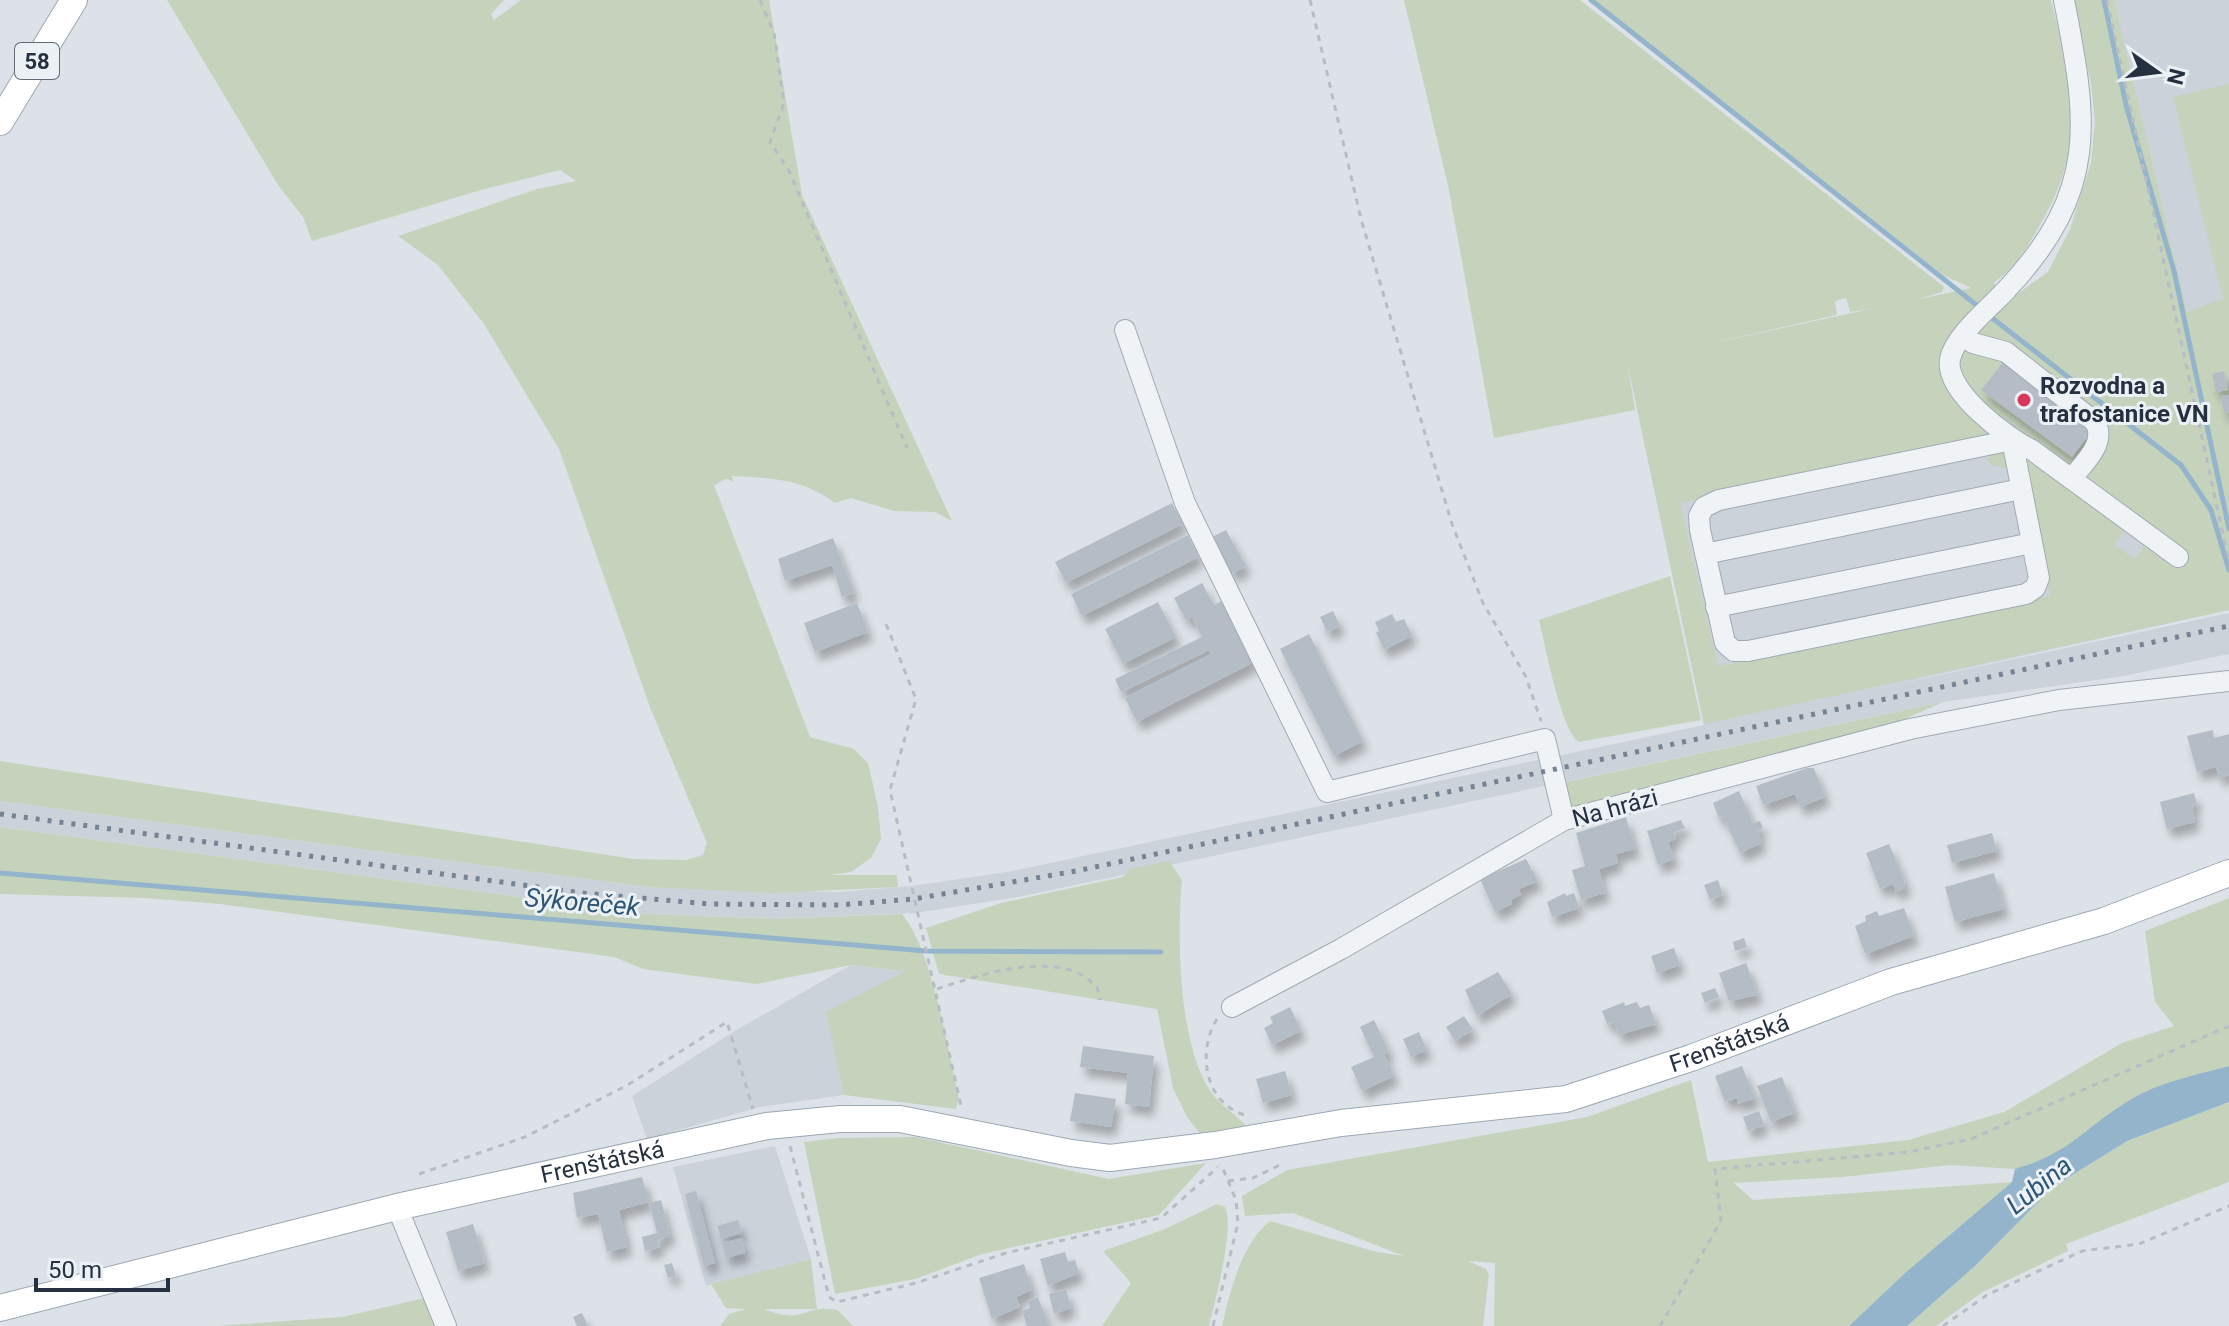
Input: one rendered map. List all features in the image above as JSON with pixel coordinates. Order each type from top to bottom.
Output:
[{"type":"main road","name":"58","points":[[0,122],[74,0]]},
{"type":"main road","name":"Frenštátská","points":[[0,1308],[397,1207],[772,1126],[890,1118],[1091,1157],[1157,1153],[1218,1155],[1256,1127],[1547,1102],[1600,1091],[1891,982],[2104,921],[2229,873]]},
{"type":"street","points":[[2064,0],[2083,118],[2077,171],[2066,201],[2037,257],[1983,312],[1951,354],[1951,377],[1970,402],[2012,440],[2178,557]]},
{"type":"street","points":[[1125,330],[1185,503],[1327,792],[1545,739],[1564,820]]},
{"type":"street","points":[[1964,336],[1973,343],[2006,352],[2095,422],[2099,429],[2097,444],[2071,479]]},
{"type":"street","points":[[2012,440],[2039,578],[2035,588],[2026,594],[1748,651],[1734,651],[1725,643],[1699,516],[1704,507],[1719,500],[2012,440]]},
{"type":"street","points":[[1705,554],[2021,489]]},
{"type":"street","points":[[1716,607],[2032,543]]},
{"type":"street","name":"Na hrázi","points":[[1232,1007],[1341,949],[1564,820],[1910,729],[2059,700],[2229,681]]},
{"type":"street","points":[[397,1207],[446,1326]]},
{"type":"path","points":[[760,0],[774,33],[784,103],[770,142],[789,171],[907,448]]},
{"type":"path","points":[[1310,0],[1361,219],[1452,524],[1483,603],[1526,677],[1545,739]]},
{"type":"path","points":[[2107,0],[2229,562]]},
{"type":"path","points":[[886,624],[916,699],[890,790],[962,1098],[958,1129]]},
{"type":"path","points":[[937,989],[990,973],[1035,966],[1074,970],[1097,986],[1100,1000]]},
{"type":"path","points":[[1232,1007],[1218,1019],[1207,1035],[1204,1057],[1214,1090],[1256,1127]]},
{"type":"path","points":[[419,1174],[525,1137],[626,1086],[727,1022],[772,1126],[829,1297],[837,1302],[916,1283],[1006,1253],[1161,1218],[1218,1155],[1236,1200],[1238,1223],[1213,1326]]},
{"type":"path","points":[[1715,1169],[1909,1152],[1971,1139],[2229,1026]]},
{"type":"path","points":[[1660,1326],[1721,1221],[1713,1161]]},
{"type":"path","points":[[1228,1181],[1253,1178],[1284,1163]]},
{"type":"path","points":[[1943,1326],[1987,1295],[2082,1251],[2139,1244],[2229,1206]]},
{"type":"shaded area","points":[[2114,0],[2229,0],[2229,501],[2167,226],[2126,63]]},
{"type":"shaded area","points":[[2048,272],[2229,581],[2229,610],[1860,692],[2229,613],[2229,654],[2124,676],[1943,702],[1018,897],[915,913],[775,919],[646,914],[0,827],[0,801],[648,887],[838,892],[912,886],[1013,871],[1704,725],[1627,362],[1994,284],[2012,298]]},
{"type":"shaded area","points":[[851,965],[908,971],[827,1012],[844,1095],[760,1107],[647,1139],[632,1096],[738,1029]]},
{"type":"shaded area","points":[[775,1146],[811,1259],[706,1286],[673,1167]]},
{"type":"green space","points":[[167,0],[504,0],[491,14],[494,20],[521,0],[769,0],[802,195],[952,521],[935,512],[894,511],[851,498],[835,503],[799,484],[774,479],[732,476],[733,481],[726,479],[714,485],[810,737],[854,749],[868,763],[878,807],[881,839],[871,858],[851,872],[830,875],[897,875],[898,887],[775,893],[648,887],[0,801],[0,761],[634,859],[686,860],[703,855],[707,843],[651,710],[559,449],[484,324],[438,265],[398,236],[537,189],[576,181],[560,170],[481,190],[312,241],[303,217],[278,185]]},
{"type":"green space","points":[[1404,0],[1580,0],[1944,287],[1942,292],[1919,299],[1971,288],[1943,275],[1593,0],[2051,0],[2071,91],[2070,145],[2053,201],[2036,232],[2012,267],[1993,283],[2012,298],[2048,272],[2070,229],[2091,163],[2095,122],[2091,83],[2072,0],[2114,0],[2187,312],[2223,299],[2173,97],[2229,84],[2229,395],[2221,397],[2224,413],[2229,412],[2229,610],[1704,724],[1627,361],[1635,410],[1494,438],[1449,190]],"holes":[[[1846,298],[1850,312],[1870,309],[1704,345],[1837,315],[1835,301]],[[2004,361],[2090,433],[2072,456],[1981,390]],[[1983,438],[1989,464],[2011,470],[2023,467],[2050,596],[1718,666],[1680,503]],[[2124,530],[2144,545],[2135,559],[2114,545]]]},
{"type":"green space","points":[[1670,576],[1701,720],[1579,742],[1572,735],[1560,705],[1539,620]]},
{"type":"green space","points":[[1943,702],[1860,739],[1576,811],[1566,799],[1561,783]]},
{"type":"green space","points":[[0,827],[646,914],[775,919],[902,914],[913,931],[930,976],[959,1098],[956,1109],[844,1095],[826,1012],[906,971],[851,965],[756,984],[643,969],[614,957],[220,904],[145,898],[0,894]]},
{"type":"green space","points":[[1169,861],[1182,880],[1180,958],[1191,1044],[1209,1089],[1248,1128],[1202,1136],[1187,1117],[1173,1088],[1157,1009],[939,974],[926,928],[1001,903],[1123,877],[1130,869]]},
{"type":"green space","points":[[2229,898],[2229,1066],[2131,1099],[2074,1144],[2038,1162],[2015,1169],[1950,1165],[1843,1177],[1734,1183],[1753,1200],[2012,1182],[1905,1273],[1849,1326],[1494,1326],[1495,1263],[1468,1261],[1486,1269],[1489,1275],[1483,1326],[1222,1326],[1244,1255],[1270,1221],[1377,1252],[1404,1256],[1293,1213],[1245,1216],[1242,1196],[1287,1170],[1587,1117],[1691,1080],[1708,1162],[1908,1140],[2004,1112],[2122,1043],[2174,1026],[2155,1002],[2145,931]]},
{"type":"green space","points":[[2229,1102],[2229,1182],[2066,1244],[2068,1251],[1981,1293],[1936,1326],[1907,1326],[1976,1265],[2053,1187],[2127,1141]]},
{"type":"green space","points":[[916,1137],[1109,1179],[1206,1163],[1159,1215],[982,1254],[915,1279],[835,1294],[804,1142],[838,1138]]},
{"type":"green space","points":[[1217,1204],[1225,1207],[1228,1230],[1209,1326],[1102,1326],[1131,1283],[1103,1251],[1165,1229]]},
{"type":"green space","points":[[811,1259],[817,1309],[838,1310],[853,1326],[720,1326],[729,1314],[746,1309],[726,1308],[711,1284]],"holes":[[[764,1309],[817,1309],[796,1315],[778,1314]]]},
{"type":"green space","points":[[425,1298],[440,1326],[216,1326],[342,1317]]},
{"type":"water","name":"Lubina","points":[[2229,1066],[2229,1102],[2127,1141],[2053,1187],[1976,1265],[1907,1326],[1849,1326],[1905,1273],[2012,1182],[2015,1169],[2064,1147],[2114,1110],[2153,1088]]},
{"type":"building","name":"Rozvodna a trafostanice VN","points":[[2004,361],[2090,433],[2072,457],[1981,390]]},
{"type":"building","points":[[2224,371],[2228,390],[2216,392],[2212,374]]},
{"type":"building","points":[[2229,395],[2229,412],[2224,413],[2221,396]]},
{"type":"building","points":[[1172,503],[1183,524],[1066,583],[1055,562]]},
{"type":"building","points":[[1226,530],[1246,566],[1232,574],[1212,537]]},
{"type":"building","points":[[1188,535],[1199,557],[1082,616],[1071,594]]},
{"type":"building","points":[[833,538],[854,593],[842,597],[832,565],[785,581],[778,559]]},
{"type":"building","points":[[1202,583],[1214,605],[1224,600],[1254,662],[1137,722],[1125,698],[1211,654],[1209,650],[1121,692],[1115,679],[1202,637],[1192,617],[1186,620],[1174,598]]},
{"type":"building","points":[[1158,602],[1176,637],[1123,664],[1105,629]]},
{"type":"building","points":[[857,603],[868,632],[815,652],[804,623]]},
{"type":"building","points":[[1333,611],[1340,626],[1327,632],[1320,617]]},
{"type":"building","points":[[1392,614],[1396,622],[1404,619],[1412,636],[1384,650],[1376,633],[1379,631],[1375,622]]},
{"type":"building","points":[[1309,634],[1363,741],[1334,756],[1280,649]]},
{"type":"building","points":[[2213,730],[2214,738],[2229,734],[2229,775],[2219,778],[2216,767],[2197,772],[2187,736]]},
{"type":"building","points":[[1814,768],[1825,797],[1800,807],[1795,794],[1763,805],[1756,786]]},
{"type":"building","points":[[1739,791],[1753,823],[1760,821],[1763,828],[1757,831],[1762,843],[1740,853],[1723,816],[1719,818],[1713,803]]},
{"type":"building","points":[[2194,793],[2197,804],[2192,805],[2195,822],[2167,829],[2160,802]]},
{"type":"building","points":[[1626,817],[1635,849],[1616,854],[1618,863],[1599,869],[1605,893],[1581,900],[1572,870],[1585,866],[1576,833]]},
{"type":"building","points":[[1681,820],[1685,828],[1674,832],[1676,839],[1668,842],[1674,859],[1658,865],[1647,831]]},
{"type":"building","points":[[1992,833],[1997,851],[1952,863],[1947,845]]},
{"type":"building","points":[[1889,844],[1904,879],[1905,888],[1896,892],[1893,884],[1880,889],[1866,853]]},
{"type":"building","points":[[1526,859],[1538,881],[1519,889],[1521,895],[1511,900],[1512,904],[1495,912],[1480,879]]},
{"type":"building","points":[[1994,873],[2004,909],[1955,922],[1945,887]]},
{"type":"building","points":[[1718,880],[1723,895],[1710,900],[1704,885]]},
{"type":"building","points":[[1565,893],[1566,896],[1574,893],[1579,908],[1552,917],[1547,902]]},
{"type":"building","points":[[1904,908],[1914,936],[1865,954],[1855,926],[1866,921],[1865,916],[1877,911],[1879,916]]},
{"type":"building","points":[[1744,938],[1747,947],[1735,951],[1733,942]]},
{"type":"building","points":[[1674,948],[1680,965],[1657,973],[1651,956]]},
{"type":"building","points":[[1746,963],[1758,995],[1729,1001],[1719,973]]},
{"type":"building","points":[[1498,972],[1512,994],[1477,1016],[1465,990]]},
{"type":"building","points":[[1715,988],[1719,997],[1705,1003],[1701,993]]},
{"type":"building","points":[[1624,1002],[1625,1006],[1637,1002],[1640,1008],[1649,1005],[1656,1024],[1619,1035],[1614,1022],[1607,1024],[1602,1011]]},
{"type":"building","points":[[1290,1007],[1301,1031],[1272,1045],[1264,1028],[1273,1023],[1270,1017]]},
{"type":"building","points":[[1464,1016],[1473,1030],[1455,1041],[1446,1027]]},
{"type":"building","points":[[1374,1020],[1389,1052],[1384,1054],[1394,1076],[1362,1091],[1351,1067],[1374,1057],[1360,1027]]},
{"type":"building","points":[[1419,1032],[1427,1050],[1411,1057],[1403,1039]]},
{"type":"building","points":[[1083,1046],[1154,1056],[1149,1107],[1125,1104],[1128,1073],[1080,1067]]},
{"type":"building","points":[[1742,1066],[1755,1098],[1738,1104],[1737,1098],[1725,1102],[1715,1076]]},
{"type":"building","points":[[1285,1071],[1292,1095],[1263,1103],[1256,1079]]},
{"type":"building","points":[[1782,1077],[1795,1113],[1771,1122],[1757,1086]]},
{"type":"building","points":[[1075,1093],[1116,1099],[1111,1127],[1070,1121]]},
{"type":"building","points":[[1759,1111],[1764,1125],[1748,1131],[1743,1117]]},
{"type":"building","points":[[642,1177],[649,1202],[619,1210],[627,1247],[607,1252],[598,1214],[577,1218],[573,1193]]},
{"type":"building","points":[[696,1191],[715,1263],[704,1266],[685,1194]]},
{"type":"building","points":[[661,1200],[670,1236],[658,1240],[660,1247],[645,1251],[642,1237],[657,1233],[649,1203]]},
{"type":"building","points":[[738,1220],[742,1233],[721,1239],[717,1226]]},
{"type":"building","points":[[473,1224],[485,1263],[458,1271],[446,1232]]},
{"type":"building","points":[[742,1238],[745,1253],[726,1258],[722,1243]]},
{"type":"building","points":[[1065,1252],[1068,1262],[1075,1260],[1079,1273],[1048,1286],[1040,1259]]},
{"type":"building","points":[[672,1263],[676,1276],[668,1278],[664,1265]]},
{"type":"building","points":[[1024,1264],[1032,1290],[1016,1297],[1020,1307],[992,1319],[979,1278]]},
{"type":"building","points":[[1066,1289],[1071,1308],[1054,1314],[1049,1294]]},
{"type":"building","points":[[1038,1297],[1049,1326],[1027,1326],[1022,1311],[1030,1308],[1028,1301]]},
{"type":"building","points":[[582,1313],[588,1326],[577,1326],[573,1317]]},
{"type":"waterway","points":[[1591,0],[1979,307]]},
{"type":"waterway","points":[[2104,0],[2126,105],[2174,271],[2229,529]]},
{"type":"waterway","points":[[1987,314],[2181,465],[2211,510],[2229,570]]},
{"type":"waterway","name":"Sýkoreček","points":[[0,873],[926,951],[1161,952]]},
{"type":"railway","points":[[0,814],[582,893],[710,904],[839,905],[914,899],[1076,871],[2229,626]]},
{"type":"place","name":"Rozvodna a trafostanice VN","points":[[2024,400]]}]
